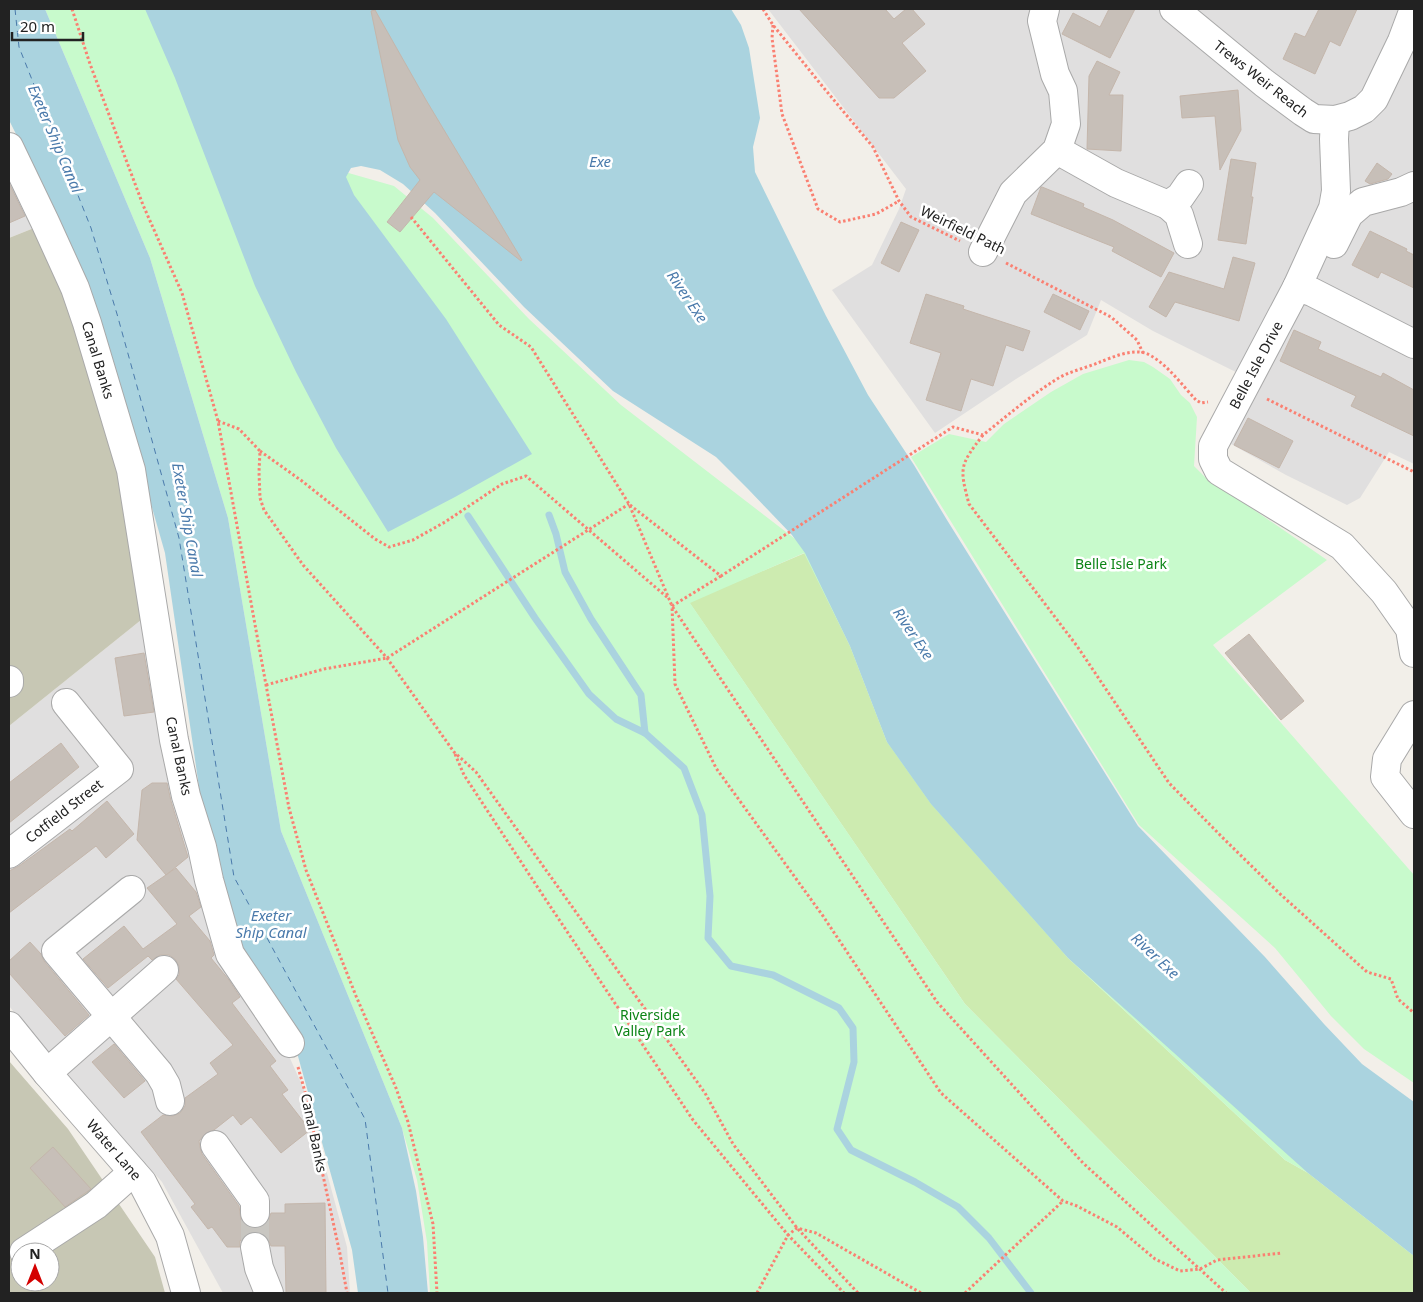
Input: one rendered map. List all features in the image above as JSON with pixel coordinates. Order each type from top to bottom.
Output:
[{"type":"street","points":[[983,252],[1013,193],[1057,150],[1066,124],[1063,91],[1055,74],[1042,21],[1045,9]]},
{"type":"street","name":"Trews Weir Reach","points":[[1174,9],[1264,83],[1303,112],[1314,119],[1335,120],[1350,116],[1364,109],[1374,99],[1402,41],[1414,9]]},
{"type":"street","name":"Belle Isle Drive","points":[[1335,120],[1336,191],[1333,208],[1304,289],[1246,384],[1213,446],[1213,459],[1219,471],[1342,546],[1384,592],[1410,629],[1414,653]]},
{"type":"street","name":"Canal Banks","points":[[9,147],[75,288],[131,470],[174,740],[186,796],[202,846],[209,880],[230,954],[290,1043]]},
{"type":"street","points":[[1057,150],[1116,183],[1168,205],[1178,215],[1188,244]]},
{"type":"street","points":[[1168,205],[1180,197],[1189,184]]},
{"type":"street","points":[[1414,186],[1400,192],[1363,202],[1348,214],[1304,289],[1414,344]]},
{"type":"street","name":"Cotfield Street","points":[[9,854],[119,769],[66,704]]},
{"type":"street","points":[[1414,715],[1387,759],[1385,777],[1414,814]]},
{"type":"street","points":[[131,890],[56,951],[159,1073],[166,1085],[170,1101]]},
{"type":"street","points":[[47,1073],[164,970]]},
{"type":"street","name":"Water Lane","points":[[9,1026],[47,1073],[142,1182],[170,1236],[186,1293]]},
{"type":"street","points":[[215,1146],[255,1201],[255,1213]]},
{"type":"street","points":[[39,1242],[96,1205],[133,1172]]},
{"type":"street","points":[[255,1246],[259,1268],[269,1293]]},
{"type":"path","points":[[72,9],[90,64],[143,205],[182,294],[218,421],[289,808],[306,870],[356,996],[396,1088],[408,1122],[433,1224],[437,1293]]},
{"type":"path","name":"Weirfield Path","points":[[762,9],[822,87],[873,147],[899,201],[911,217],[1110,317],[1137,340],[1143,353]]},
{"type":"path","points":[[773,25],[772,38],[782,114],[818,209],[840,222],[876,214],[899,201]]},
{"type":"path","points":[[411,217],[499,325],[531,347],[630,504],[672,606],[937,1002],[1083,1163],[1226,1293]]},
{"type":"path","points":[[1214,396],[1208,402],[1201,403],[1196,400],[1161,363],[1143,353],[1114,356],[1058,378],[983,435],[963,462],[962,480],[969,504],[1076,646],[1169,783],[1279,893],[1367,972],[1391,979],[1398,999],[1414,1013]]},
{"type":"path","points":[[1246,384],[1258,394],[1414,472]]},
{"type":"path","points":[[218,421],[238,429],[260,451],[302,481],[374,539],[389,547],[413,540],[445,522],[502,484],[526,476],[668,599]]},
{"type":"path","points":[[672,606],[953,427],[983,435]]},
{"type":"path","points":[[260,451],[258,472],[260,498],[264,510],[303,565],[387,658],[454,752],[464,775],[693,1120],[788,1235],[844,1293]]},
{"type":"path","points":[[266,685],[324,669],[387,658],[630,504]]},
{"type":"path","points":[[630,504],[721,576]]},
{"type":"path","points":[[672,606],[675,684],[716,768],[823,916],[941,1093],[1063,1201],[1077,1206],[1117,1227],[1155,1258],[1180,1271],[1200,1269],[1217,1260],[1282,1253]]},
{"type":"path","points":[[454,752],[476,772],[705,1093],[733,1144],[797,1228],[858,1293]]},
{"type":"path","name":"Canal Banks","points":[[290,1043],[305,1092],[347,1293]]},
{"type":"path","points":[[965,1293],[1063,1201]]},
{"type":"path","points":[[757,1293],[788,1235],[797,1228]]},
{"type":"path","points":[[797,1228],[816,1233],[921,1293]]},
{"type":"shaded area","points":[[768,9],[1414,9],[1414,464],[1389,452],[1360,498],[1347,505],[1286,475],[1231,444],[1254,381],[1153,331],[1101,300],[1087,335],[935,433],[832,290],[872,265],[899,209],[906,189]]},
{"type":"shaded area","points":[[9,163],[39,226],[9,238]]},
{"type":"shaded area","points":[[39,226],[62,280],[117,458],[141,620],[9,726],[9,238]]},
{"type":"shaded area","points":[[141,620],[281,1038],[305,1092],[347,1247],[350,1293],[223,1293],[162,1182],[69,1078],[9,1006],[9,726]]},
{"type":"shaded area","points":[[9,1061],[68,1129],[155,1257],[165,1293],[9,1293]]},
{"type":"green space","name":"Riverside Valley Park","points":[[45,9],[244,9],[345,172],[394,186],[433,218],[529,319],[621,405],[803,545],[1414,1256],[1308,1173],[1285,1160],[1068,958],[931,804],[887,742],[850,646],[804,553],[690,603],[965,1004],[1251,1293],[430,1293],[427,1242],[417,1180],[402,1128],[281,831],[228,518],[150,258]]},
{"type":"green space","name":"Belle Isle Park","points":[[1129,360],[1144,362],[1153,367],[1170,379],[1181,395],[1190,403],[1197,417],[1194,466],[1209,481],[1327,560],[1213,645],[1414,875],[1414,1083],[1364,1049],[1331,1016],[1275,948],[1139,825],[911,457],[949,434],[986,442],[1004,424],[1051,392],[1083,374]]},
{"type":"green space","points":[[805,553],[850,646],[887,742],[1068,958],[1285,1160],[1308,1173],[1414,1256],[1414,1293],[1251,1293],[965,1004],[689,602]]},
{"type":"water","name":"Exeter Ship Canal","points":[[9,9],[45,9],[150,258],[228,518],[281,831],[402,1128],[416,1191],[423,1237],[428,1293],[358,1293],[352,1250],[294,1042],[232,950],[195,812],[199,787],[165,553],[97,315],[9,120]]},
{"type":"water","points":[[145,9],[731,9],[741,25],[749,48],[760,118],[753,147],[755,172],[826,316],[868,395],[914,465],[1138,826],[1265,957],[1362,1064],[1414,1102],[1414,1256],[1308,1173],[1068,958],[931,804],[887,742],[850,646],[805,553],[792,535],[748,489],[716,457],[613,391],[524,307],[435,213],[403,184],[380,170],[361,166],[351,168],[346,177],[354,195],[446,319],[532,454],[388,532],[336,448],[296,372],[255,286],[175,78]]},
{"type":"building","points":[[799,9],[885,9],[894,19],[906,9],[912,9],[925,24],[902,43],[926,71],[894,98],[879,98]]},
{"type":"building","points":[[1109,9],[1135,9],[1110,58],[1062,34],[1073,13],[1100,27]]},
{"type":"building","points":[[1319,9],[1357,9],[1340,46],[1330,41],[1315,74],[1283,59],[1295,33],[1305,37]]},
{"type":"building","points":[[375,10],[521,261],[434,192],[400,232],[387,222],[420,180],[410,167],[398,140],[371,11]]},
{"type":"building","points":[[1097,61],[1120,72],[1109,95],[1123,95],[1121,151],[1087,149],[1089,76]]},
{"type":"building","points":[[1238,90],[1241,130],[1220,170],[1215,116],[1182,118],[1180,96]]},
{"type":"building","points":[[1231,159],[1256,163],[1246,244],[1218,240]]},
{"type":"building","points":[[1377,163],[1392,174],[1388,179],[1370,184],[1365,181]]},
{"type":"building","points":[[9,183],[25,216],[9,223]]},
{"type":"building","points":[[1041,187],[1084,204],[1083,207],[1113,220],[1174,253],[1161,277],[1112,251],[1114,247],[1031,214]]},
{"type":"building","points":[[901,222],[919,230],[899,272],[881,263]]},
{"type":"building","points":[[1370,231],[1407,249],[1406,251],[1414,255],[1414,288],[1381,272],[1378,278],[1352,265]]},
{"type":"building","points":[[1233,257],[1255,263],[1239,321],[1175,302],[1166,317],[1149,307],[1169,272],[1224,289]]},
{"type":"building","points":[[926,294],[964,306],[963,309],[1030,331],[1023,351],[1006,345],[993,386],[971,379],[961,411],[926,400],[941,353],[910,343]]},
{"type":"building","points":[[1053,294],[1089,311],[1080,330],[1044,312]]},
{"type":"building","points":[[1294,330],[1321,342],[1318,349],[1381,377],[1383,373],[1414,390],[1414,436],[1351,406],[1356,396],[1280,361]]},
{"type":"building","points":[[1248,418],[1293,441],[1279,468],[1234,445]]},
{"type":"building","points":[[1249,634],[1304,701],[1281,720],[1225,653]]},
{"type":"building","points":[[144,653],[154,712],[124,716],[115,658]]},
{"type":"building","points":[[61,743],[79,767],[9,823],[9,783]]},
{"type":"building","points":[[152,783],[167,783],[188,857],[166,875],[137,840],[142,790]]},
{"type":"building","points":[[107,801],[134,834],[106,858],[96,846],[9,913],[9,871],[19,866],[70,829],[72,831]]},
{"type":"building","points":[[176,868],[196,892],[201,907],[189,916],[210,941],[214,955],[211,958],[240,997],[232,1003],[276,1061],[270,1066],[288,1090],[282,1094],[310,1130],[281,1153],[251,1117],[241,1125],[233,1115],[214,1130],[206,1133],[199,1141],[202,1154],[239,1206],[241,1220],[248,1227],[255,1229],[262,1227],[268,1221],[271,1213],[285,1213],[285,1204],[325,1203],[326,1293],[286,1293],[285,1246],[271,1246],[267,1237],[261,1232],[245,1235],[240,1241],[240,1247],[227,1247],[212,1227],[208,1229],[191,1207],[195,1204],[141,1132],[163,1115],[173,1116],[180,1113],[185,1106],[185,1098],[218,1074],[210,1063],[233,1045],[176,979],[179,975],[179,966],[175,959],[169,955],[160,955],[152,960],[148,956],[108,988],[83,959],[124,926],[143,949],[177,924],[147,888]]},
{"type":"building","points":[[30,942],[89,1015],[65,1036],[9,973],[9,961]]},
{"type":"building","points":[[114,1044],[145,1081],[124,1098],[92,1062]]},
{"type":"building","points":[[53,1147],[91,1189],[65,1207],[30,1168]]},
{"type":"waterway","points":[[549,515],[556,534],[565,572],[591,619],[641,695],[645,733]]},
{"type":"waterway","points":[[468,516],[535,618],[589,694],[616,719],[645,733],[684,768],[702,815],[710,896],[708,938],[731,966],[773,975],[839,1008],[853,1028],[854,1062],[837,1129],[851,1150],[915,1182],[958,1207],[989,1238],[1031,1293]]},
{"type":"ferry route","points":[[15,9],[19,47],[91,228],[117,314],[179,538],[234,877],[365,1119],[388,1293]]},
{"type":"tunnel","points":[[255,1213],[255,1247]]},
{"type":"water label","name":"Exe","points":[[600,162]]},
{"type":"water label","name":"River Exe","points":[[687,297]]},
{"type":"water label","name":"River Exe","points":[[913,634]]},
{"type":"water label","name":"River Exe","points":[[1155,956]]}]
